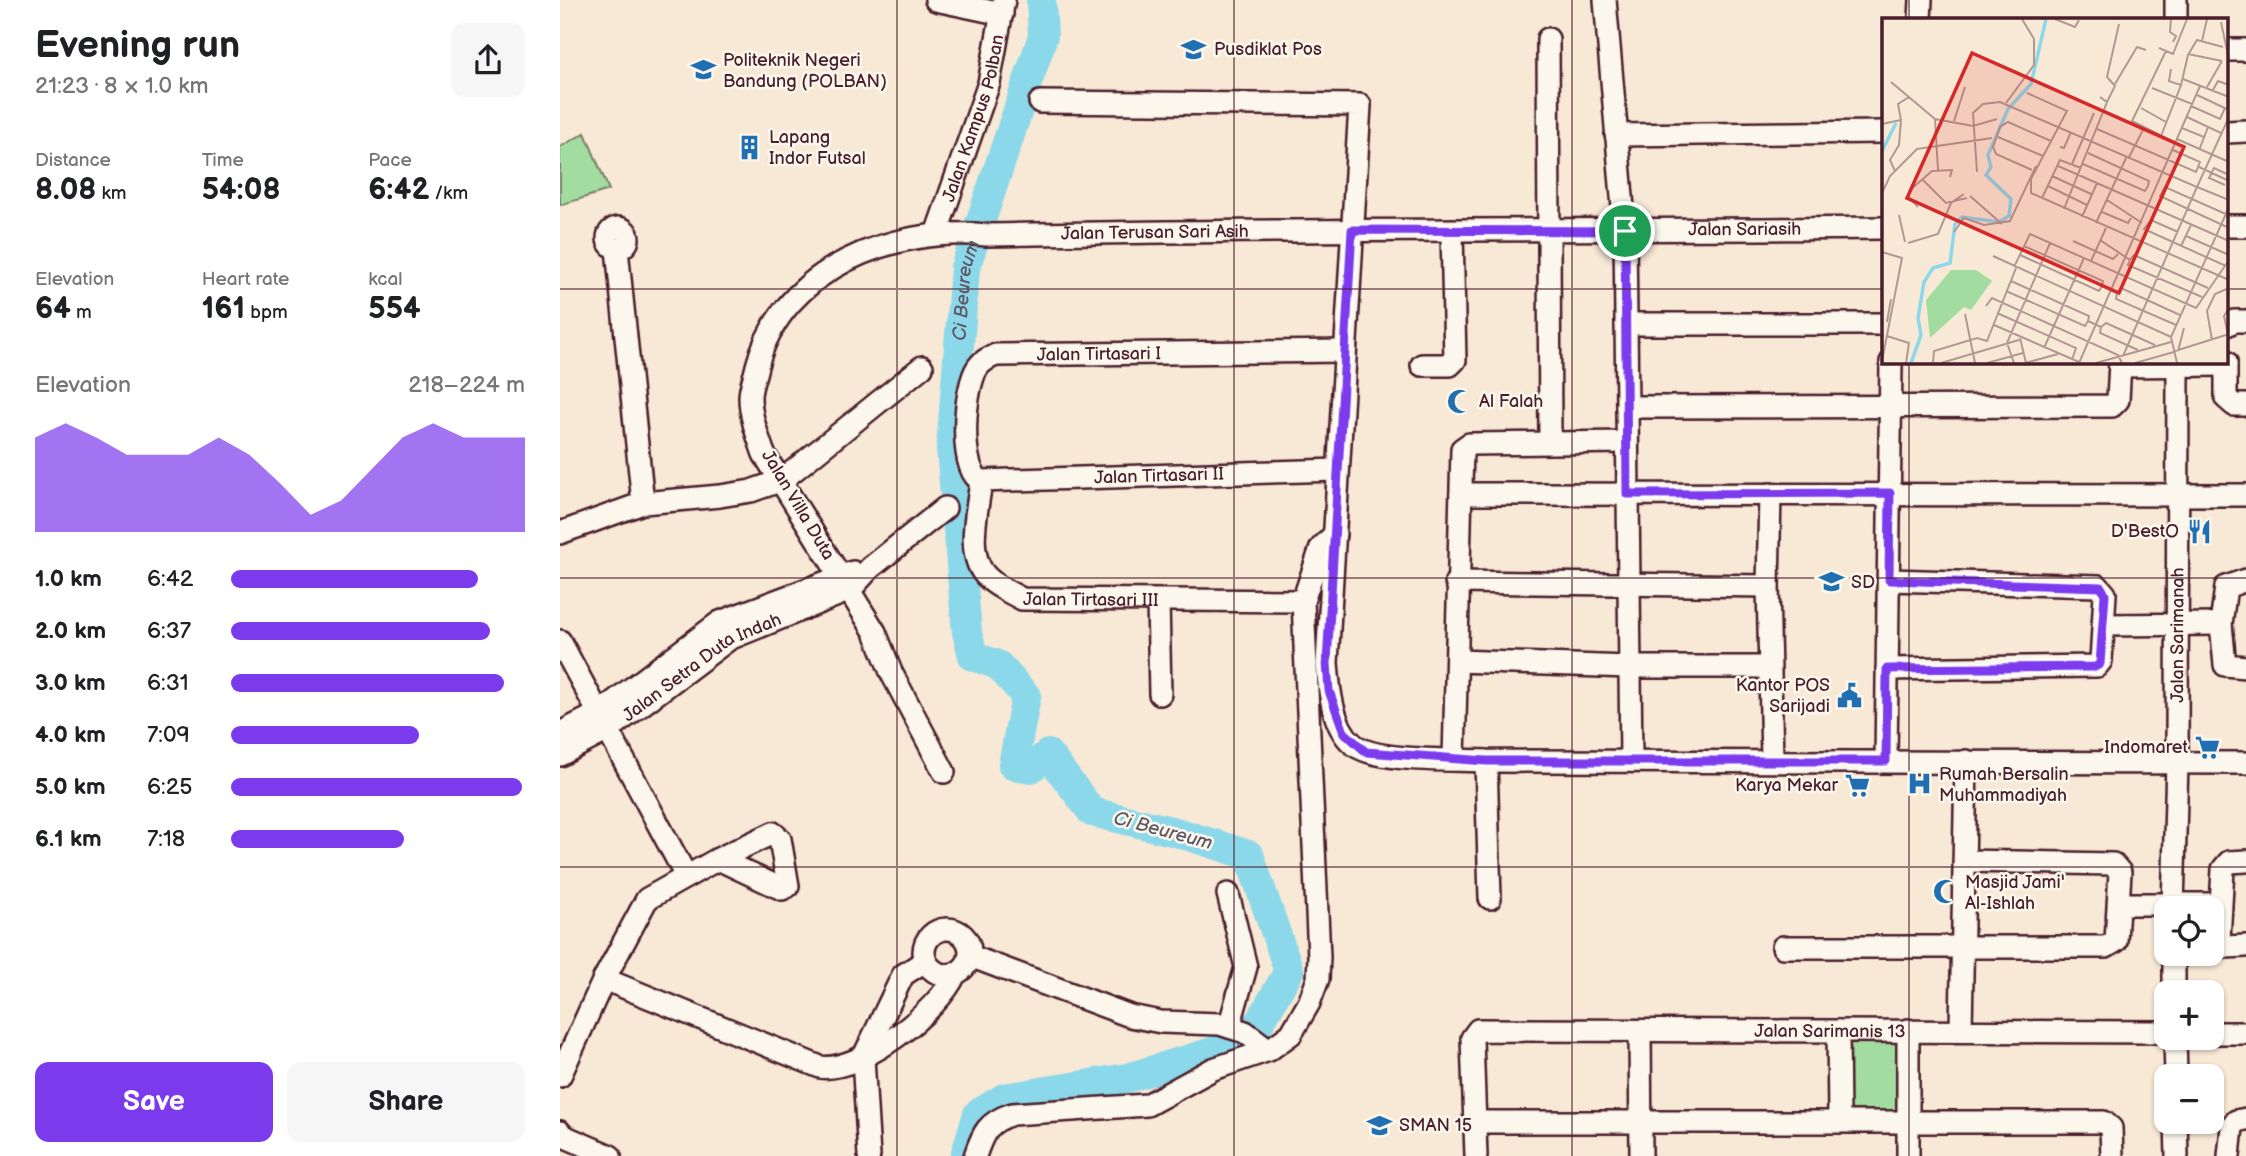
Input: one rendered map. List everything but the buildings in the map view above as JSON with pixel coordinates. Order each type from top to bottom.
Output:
[{"type":"street","points":[[936,0],[1003,7]]},
{"type":"street","points":[[1605,0],[1625,231],[1631,760]]},
{"type":"street","points":[[1920,18],[1921,0]]},
{"type":"street","points":[[2176,0],[2176,18]]},
{"type":"street","name":"Jalan Kampus Polban","points":[[946,233],[989,83],[1003,7]]},
{"type":"street","points":[[1548,38],[1550,442]]},
{"type":"street","points":[[2228,50],[2246,50]]},
{"type":"street","points":[[1040,102],[1360,105],[1327,663],[1329,691],[1344,732],[1366,752],[1486,761],[2246,763]]},
{"type":"street","points":[[2228,132],[2246,131]]},
{"type":"street","points":[[1616,135],[1882,132]]},
{"type":"street","points":[[2228,226],[2246,226]]},
{"type":"street","name":"Jalan Sariasih","points":[[1352,230],[1547,232],[1882,228]]},
{"type":"street","name":"Jalan Terusan Sari Asih","points":[[946,233],[987,235],[1352,230]]},
{"type":"street","points":[[1422,365],[1450,365],[1455,360],[1452,232]]},
{"type":"street","name":"Jalan Villa Duta","points":[[944,772],[891,672],[878,637],[764,454],[750,397],[761,353],[774,320],[812,281],[841,264],[892,243],[946,233]]},
{"type":"street","points":[[617,248],[643,503]]},
{"type":"street","points":[[1626,324],[1882,324]]},
{"type":"street","name":"Jalan Tirtasari I","points":[[981,481],[972,473],[966,458],[968,410],[974,375],[986,359],[996,355],[1345,351]]},
{"type":"street","points":[[1886,761],[1891,364]]},
{"type":"street","points":[[1627,407],[2112,406],[2118,400],[2120,364],[2226,364],[2226,398],[2240,405]]},
{"type":"street","name":"Jalan Sarimanah","points":[[2173,896],[2177,762],[2178,365]]},
{"type":"street","points":[[560,533],[643,503],[751,491],[782,480],[922,367]]},
{"type":"street","points":[[1454,759],[1461,453],[1466,445],[1627,442]]},
{"type":"street","name":"Jalan Tirtasari II","points":[[981,481],[1338,470]]},
{"type":"street","name":"Jalan Tirtasari III","points":[[981,481],[975,549],[978,565],[988,578],[1021,599],[1034,602],[1303,601]]},
{"type":"street","points":[[1461,494],[2246,495]]},
{"type":"street","points":[[1770,494],[1768,586],[1772,760]]},
{"type":"street","points":[[845,583],[870,568],[945,508]]},
{"type":"street","points":[[970,956],[1130,1016],[1250,1038],[1291,1034],[1309,1003],[1318,979],[1303,601],[1321,548],[1335,534]]},
{"type":"street","points":[[1887,669],[2097,666],[2101,661],[2105,591],[2098,586],[1889,580]]},
{"type":"street","points":[[2246,580],[2226,587],[2221,624],[2225,665],[2246,667]]},
{"type":"street","points":[[1456,582],[1768,586]]},
{"type":"street","name":"Jalan Setra Duta Indah","points":[[560,755],[603,721],[729,639],[845,583]]},
{"type":"street","points":[[1158,601],[1160,694]]},
{"type":"street","points":[[2103,625],[2221,624]]},
{"type":"street","points":[[560,641],[686,876]]},
{"type":"street","points":[[1457,661],[1629,667],[1769,667]]},
{"type":"street","name":"Jalan Setra Duta Indah","points":[[560,733],[603,721]]},
{"type":"street","points":[[1486,761],[1490,898]]},
{"type":"street","points":[[1961,1030],[1966,761]]},
{"type":"street","points":[[560,1076],[604,979],[642,906],[658,891],[718,859]]},
{"type":"street","points":[[2221,896],[2224,866],[2232,861],[2246,861]]},
{"type":"street","points":[[1783,947],[2106,947],[2116,941],[2120,872],[2113,864],[1965,862]]},
{"type":"street","points":[[1228,894],[1246,967],[1250,1038]]},
{"type":"street","points":[[2120,904],[2154,905]]},
{"type":"street","points":[[604,979],[820,1067],[834,1069],[863,1058],[929,1009],[949,988],[955,974],[965,966],[970,956],[967,939],[949,928],[940,929],[926,940],[925,961]]},
{"type":"street","points":[[2224,944],[2246,946]]},
{"type":"street","points":[[925,961],[941,975],[955,974]]},
{"type":"street","points":[[869,1156],[863,1058],[903,975],[925,961]]},
{"type":"street","name":"Jalan Sarimanis 13","points":[[1475,1122],[1472,1038],[1476,1031],[1492,1028],[1640,1031],[2154,1032]]},
{"type":"street","points":[[1908,1030],[1908,1156]]},
{"type":"street","points":[[1640,1031],[1641,1156]]},
{"type":"street","points":[[1838,1031],[1839,1120]]},
{"type":"street","points":[[2224,1033],[2246,1033]]},
{"type":"street","points":[[975,1156],[986,1130],[995,1120],[1012,1115],[1147,1105],[1213,1069],[1250,1038]]},
{"type":"street","points":[[2229,1156],[2232,1127],[2236,1121],[2246,1119]]},
{"type":"street","points":[[1476,1156],[1475,1122],[1839,1120],[2105,1122],[2111,1128],[2112,1156]]},
{"type":"street","points":[[561,1134],[569,1156]]},
{"type":"street","points":[[561,1134],[610,1156]]},
{"type":"street","points":[[2176,1134],[2177,1156]]},
{"type":"green space","points":[[585,133],[609,190],[560,205],[560,147]]},
{"type":"green space","points":[[1900,1040],[1901,1115],[1845,1116],[1844,1042]]},
{"type":"waterway","name":"Ci Beureum","points":[[965,1156],[978,1114],[1004,1098],[1127,1078],[1242,1043],[1253,1034],[1289,971],[1249,855],[1176,832],[1092,812],[1048,754],[1031,768],[1013,765],[1026,696],[998,665],[973,656],[967,632],[951,449],[965,268],[1043,36],[1041,0]]},
{"type":"place","name":"Pusdiklat Pos","points":[[1194,49]]},
{"type":"place","name":"Politeknik Negeri Bandung (POLBAN)","points":[[703,70]]},
{"type":"place","name":"Lapang Indor Futsal","points":[[749,147]]},
{"type":"place","name":"Al Falah","points":[[1459,401]]},
{"type":"place","name":"D'BestO","points":[[2199,531]]},
{"type":"place","name":"SD","points":[[1831,582]]},
{"type":"place","name":"Kantor POS Sarijadi","points":[[1850,695]]},
{"type":"place","name":"Indomaret","points":[[2208,747]]},
{"type":"place","name":"Rumah Bersalin Muhammadiyah","points":[[1919,784]]},
{"type":"place","name":"Karya Mekar","points":[[1858,785]]},
{"type":"place","name":"Masjid Jami' Al-Ishlah","points":[[1945,892]]},
{"type":"place","name":"SMAN 15","points":[[1379,1125]]},
{"type":"route","points":[[1352,230],[1625,231],[1627,494],[1890,493],[1889,580],[2101,587],[2105,594],[2099,665],[1887,669],[1886,761],[1486,761],[1366,752],[1352,743],[1344,732],[1329,691],[1327,663],[1352,230]]}]
